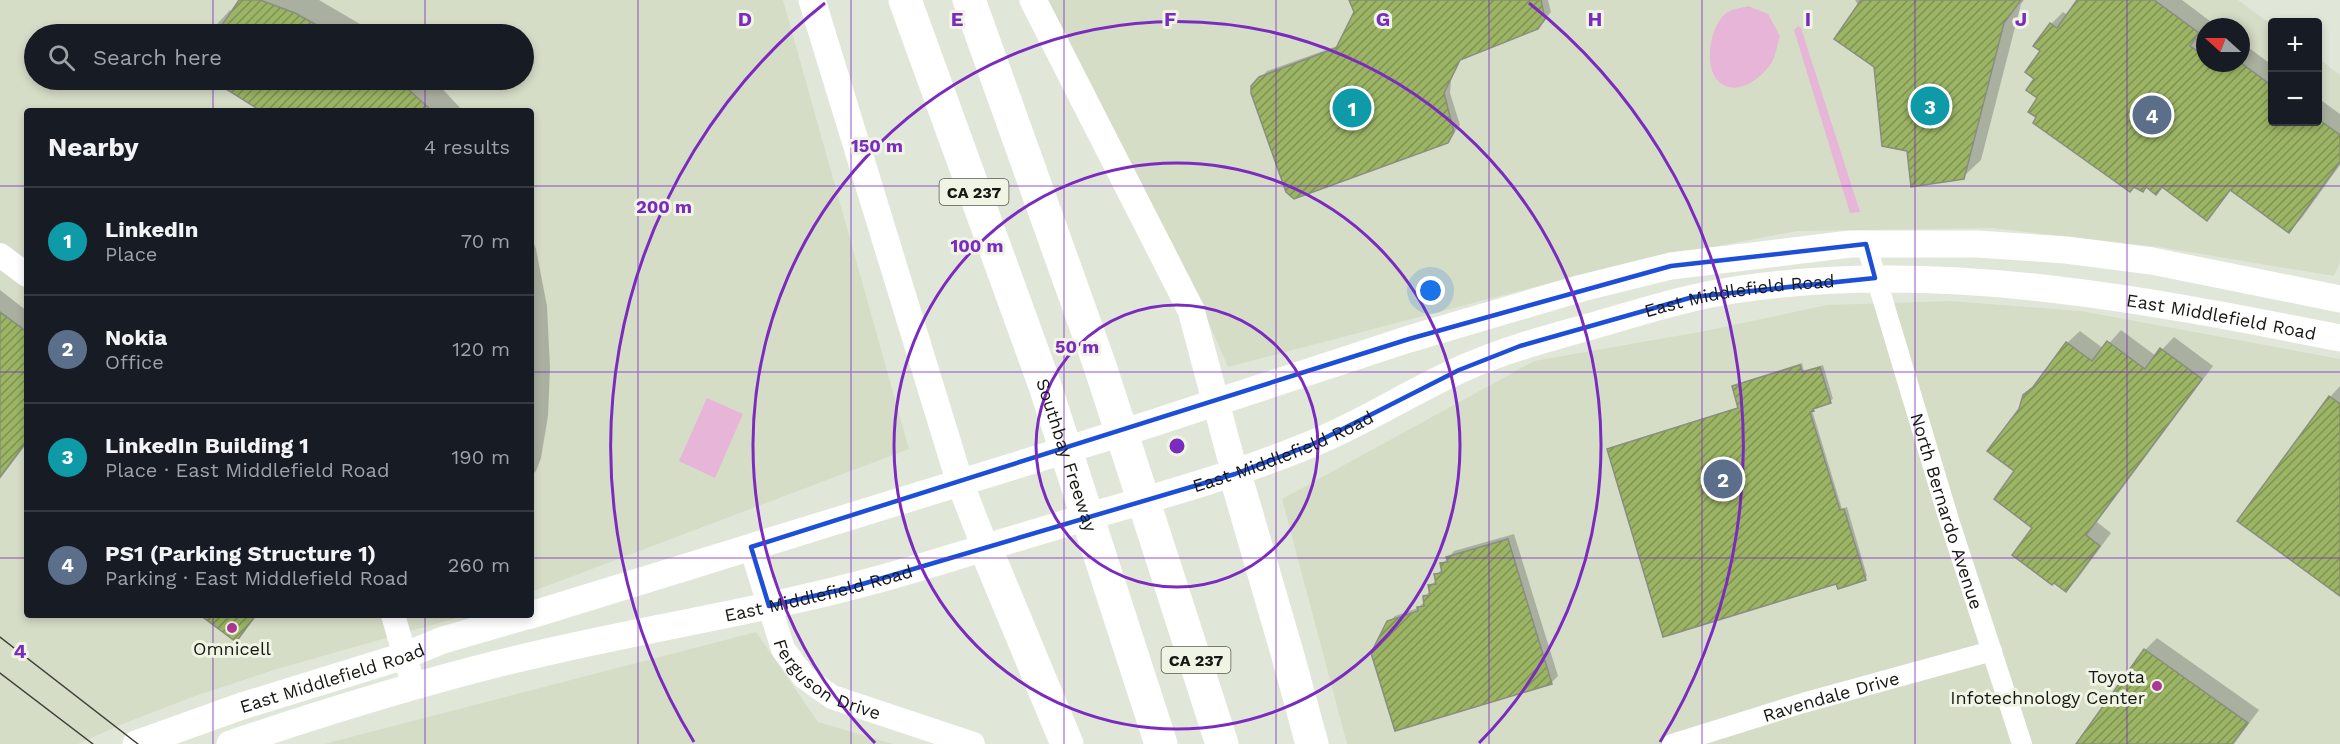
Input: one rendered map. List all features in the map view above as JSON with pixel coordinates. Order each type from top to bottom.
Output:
[{"type":"highway","name":"Southbay Freeway","points":[[905,0],[1044,383],[1161,744]]},
{"type":"highway","name":"CA 237","points":[[969,0],[1100,366],[1222,744]]},
{"type":"highway","points":[[1235,474],[1311,744]]},
{"type":"highway","points":[[985,547],[1067,744]]},
{"type":"main road","points":[[812,0],[960,483],[985,547]]},
{"type":"main road","points":[[1033,0],[1191,310],[1235,474]]},
{"type":"main road","name":"East Middlefield Road","points":[[534,614],[1217,403],[1409,339],[1611,280],[1671,266],[1866,244],[1977,244],[2066,250],[2152,261],[2340,299]]},
{"type":"main road","name":"East Middlefield Road","points":[[230,744],[414,687],[543,653],[849,588],[1235,474],[1313,444],[1459,370],[1520,346],[1693,297],[1800,283],[1875,278],[1931,279],[2058,288],[2153,302],[2340,338]]},
{"type":"main road","name":"East Middlefield Road","points":[[136,744],[242,706],[404,656],[443,640],[520,618]]},
{"type":"street","name":"North Bernardo Avenue","points":[[1866,244],[2022,744]]},
{"type":"street","points":[[0,255],[24,273]]},
{"type":"street","name":"Ferguson Drive","points":[[752,548],[783,650],[804,677],[832,697],[974,744]]},
{"type":"street","points":[[394,618],[414,687]]},
{"type":"street","name":"Ravendale Drive","points":[[1672,744],[1803,703],[1992,651]]},
{"type":"highlighted area","points":[[1866,244],[1875,278],[1693,297],[1520,346],[1459,370],[1313,444],[1235,474],[849,588],[769,606],[751,547],[1409,339],[1671,266]]},
{"type":"shaded area","points":[[0,0],[783,0],[909,449],[534,591],[534,108],[24,108],[24,618],[456,618],[277,669],[195,696],[78,744],[0,744]]},
{"type":"shaded area","points":[[1044,0],[2238,0],[2268,22],[2268,126],[2322,126],[2322,61],[2340,75],[2340,262],[2334,276],[2159,247],[1993,228],[1798,231],[1627,263],[1228,367],[1205,314]]},
{"type":"shaded area","points":[[1748,6],[1768,14],[1780,36],[1773,59],[1761,75],[1748,84],[1732,88],[1718,81],[1713,74],[1710,55],[1713,33],[1723,16],[1732,10]]},
{"type":"shaded area","points":[[1798,26],[1801,28],[1860,212],[1850,213],[1794,30]]},
{"type":"shaded area","points":[[1950,301],[2081,311],[2340,359],[2340,744],[1347,744],[1282,499],[1534,361],[1705,331],[1827,305]]},
{"type":"shaded area","points":[[707,398],[743,414],[715,478],[679,461]]},
{"type":"shaded area","points":[[756,632],[818,722],[893,744],[324,744]]},
{"type":"building","points":[[239,0],[260,0],[295,13],[315,24],[223,24]]},
{"type":"building","points":[[1349,0],[1541,0],[1545,19],[1538,29],[1460,60],[1444,93],[1454,132],[1448,143],[1294,199],[1286,192],[1251,93],[1251,86],[1259,77],[1336,48],[1354,12]]},
{"type":"building","points":[[1861,0],[2021,0],[2004,23],[1964,179],[1911,187],[1907,151],[1882,146],[1874,67],[1834,39]]},
{"type":"building","points":[[2077,0],[2154,0],[2196,31],[2196,37],[2190,46],[2196,50],[2196,72],[2250,72],[2250,70],[2268,83],[2268,126],[2322,126],[2322,122],[2340,135],[2340,162],[2289,233],[2230,190],[2207,221],[2162,187],[2156,195],[2146,187],[2143,192],[2134,187],[2130,192],[2033,123],[2036,117],[2028,112],[2037,98],[2026,90],[2034,79],[2025,72],[2040,51],[2033,46],[2050,23],[2057,28]]},
{"type":"building","points":[[228,90],[409,90],[429,108],[256,108]]},
{"type":"building","points":[[0,312],[24,330],[24,445],[0,477]]},
{"type":"building","points":[[2107,341],[2145,369],[2160,348],[2202,379],[2086,535],[2100,546],[2066,592],[2054,583],[2052,585],[2012,555],[2032,528],[1994,499],[2014,471],[1987,451],[2019,409],[2023,395],[2033,387],[2066,342],[2092,361]]},
{"type":"building","points":[[1800,365],[1802,372],[1820,367],[1831,403],[1810,412],[1840,510],[1844,509],[1866,580],[1838,589],[1836,584],[1663,637],[1607,449],[1738,408],[1732,386]]},
{"type":"building","points":[[2329,396],[2340,404],[2340,596],[2237,521]]},
{"type":"building","points":[[1508,539],[1552,684],[1395,731],[1371,653],[1387,621],[1418,611],[1417,607],[1424,606],[1423,596],[1430,595],[1428,585],[1436,584],[1434,574],[1442,573],[1440,563],[1448,562],[1446,557]]},
{"type":"building","name":"Omnicell","points":[[204,618],[254,618],[236,642]]},
{"type":"building","name":"Toyota Infotechnology Center","points":[[2144,649],[2248,723],[2232,744],[2076,744]]},
{"type":"tram line","points":[[0,637],[138,744]]},
{"type":"tram line","points":[[0,673],[93,744]]},
{"type":"place","name":"LinkedIn Building 1","points":[[1930,106]]},
{"type":"place","name":"LinkedIn","points":[[1352,108]]},
{"type":"place","name":"PS1 (Parking Structure 1)","points":[[2152,115]]},
{"type":"place","name":"Nokia","points":[[1723,479]]},
{"type":"place","name":"Omnicell","points":[[232,628]]},
{"type":"place","name":"Toyota Infotechnology Center","points":[[2157,686]]}]
